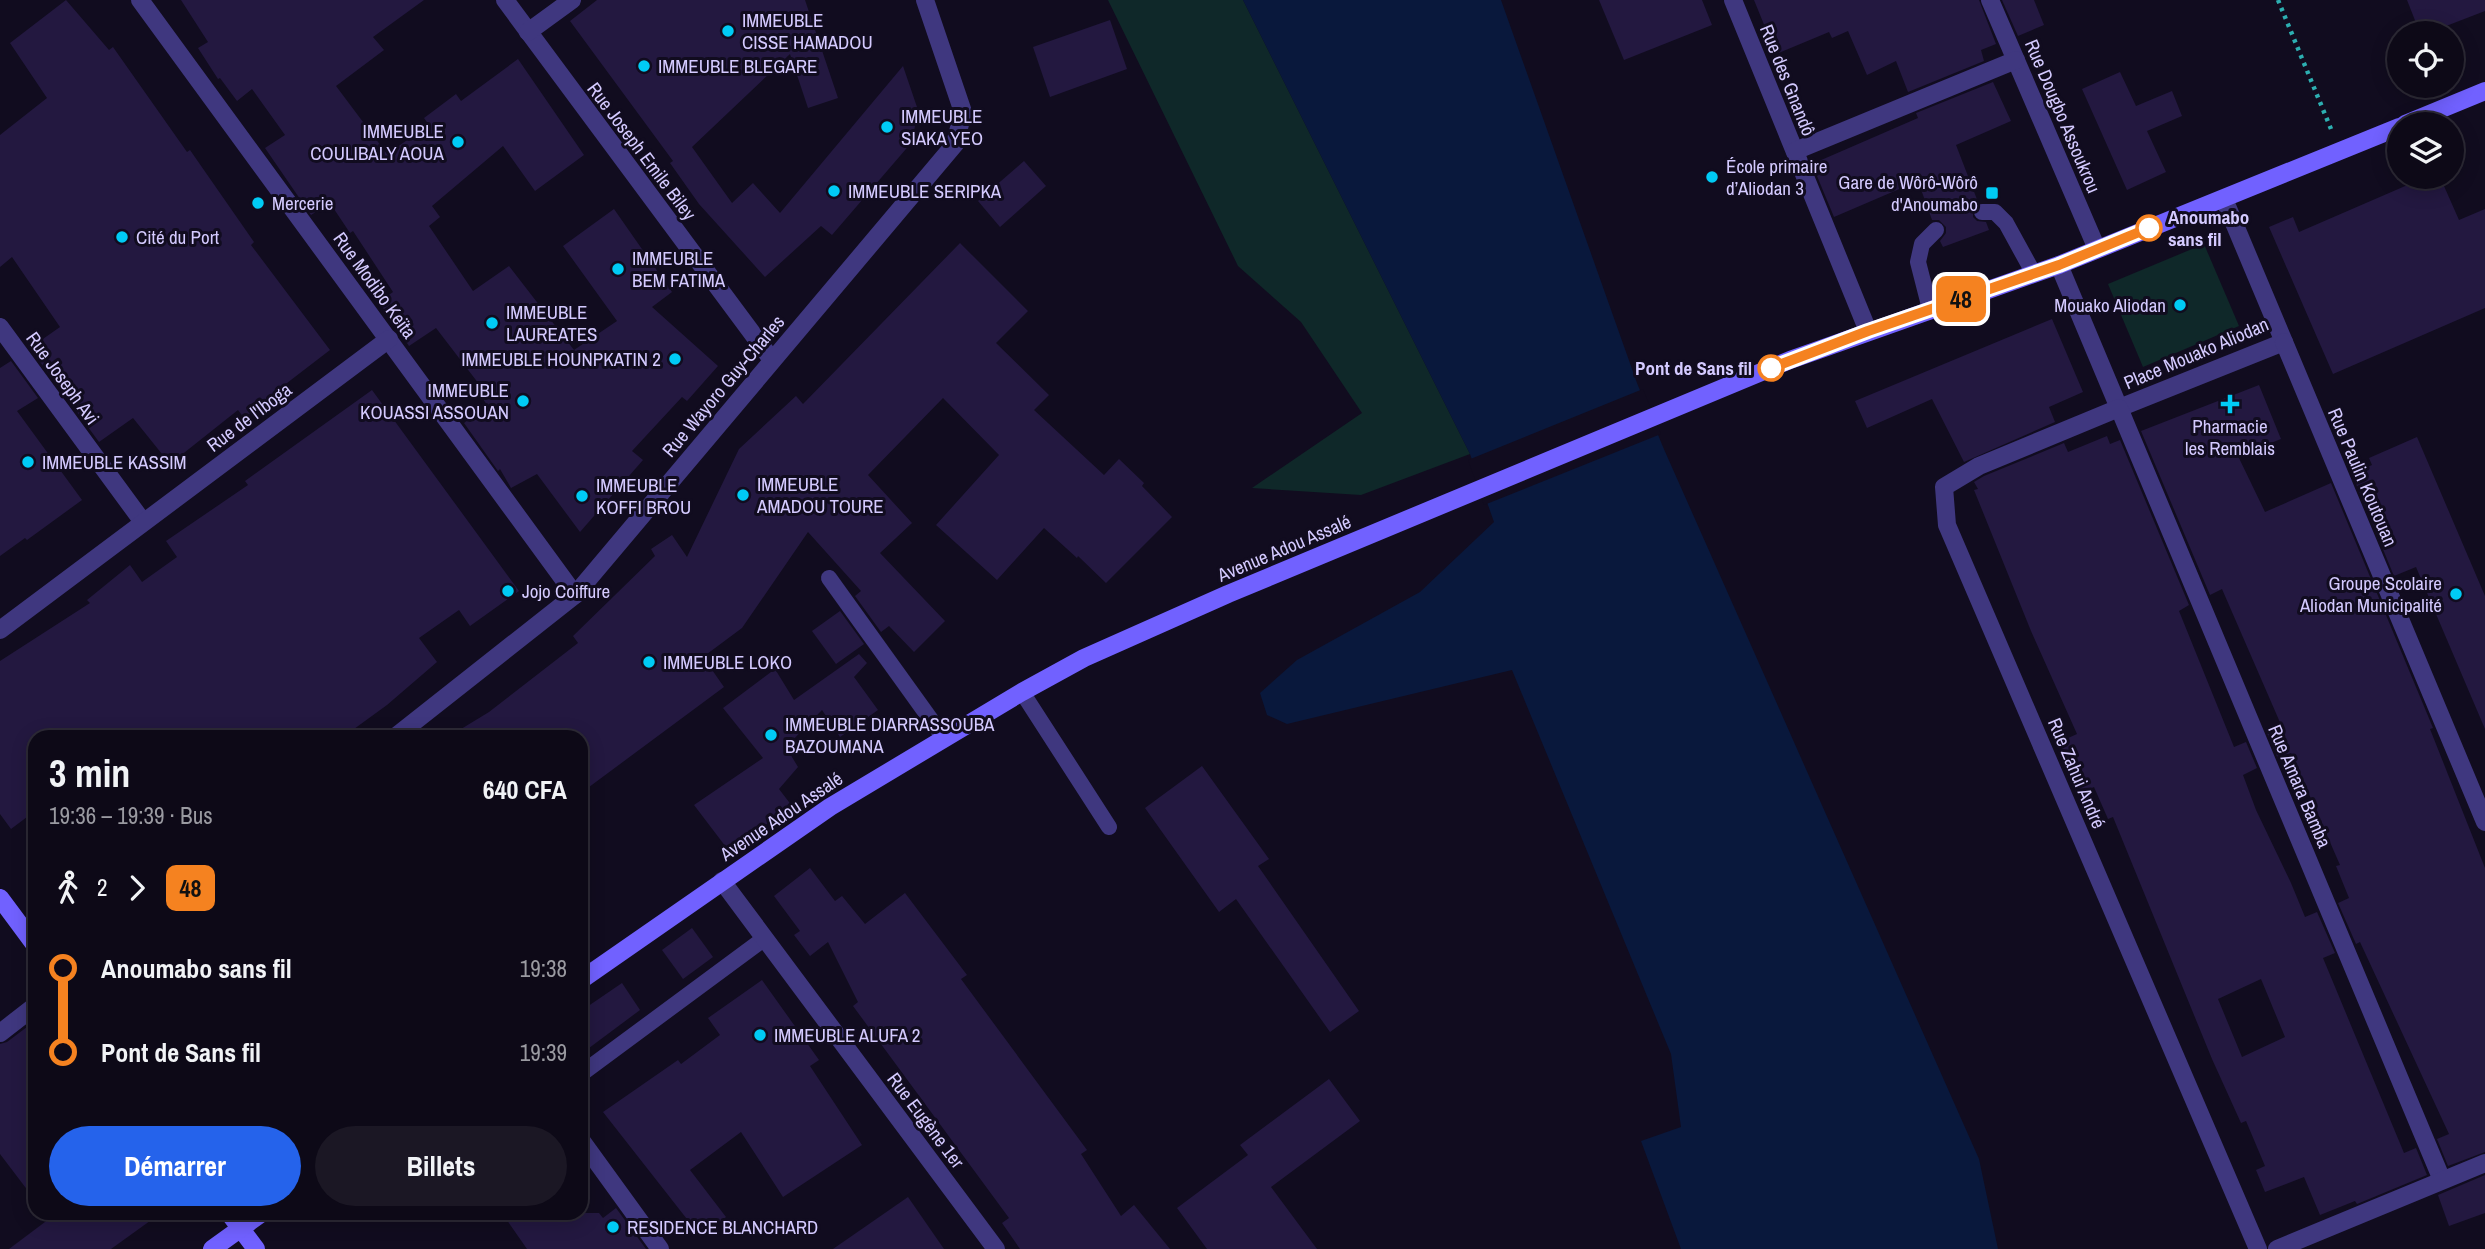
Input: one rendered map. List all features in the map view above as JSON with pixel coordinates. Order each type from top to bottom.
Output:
[{"type":"street","name":"Rue Modibo Keïta","points":[[140,0],[575,595]]},
{"type":"street","name":"Rue Joseph Emile Biley","points":[[505,0],[772,360]]},
{"type":"street","points":[[528,32],[572,0]]},
{"type":"street","name":"Rue Wayoro Guy-Charles","points":[[404,730],[575,595],[955,144],[963,112],[925,0]]},
{"type":"street","name":"Rue des Gnandô","points":[[1733,0],[1868,331]]},
{"type":"street","name":"Rue Dougbo Assoukrou","points":[[1990,0],[2097,248]]},
{"type":"street","points":[[1795,151],[2016,60]]},
{"type":"street","points":[[2434,112],[2485,91]]},
{"type":"street","points":[[2059,265],[2387,132]]},
{"type":"street","name":"Place Mouako Aliodan","points":[[2059,265],[2119,408],[2284,342],[2224,199]]},
{"type":"street","name":"Avenue Adou Assalé","points":[[588,975],[830,807],[944,737],[1084,658],[1228,594],[1790,360],[2059,265]]},
{"type":"street","name":"Rue Joseph Avi","points":[[0,327],[143,522]]},
{"type":"street","name":"Rue de l'Iboga","points":[[0,630],[389,339]]},
{"type":"street","name":"Rue Paulin Koutouan","points":[[2284,342],[2485,821]]},
{"type":"street","name":"Rue Amara Bamba","points":[[2119,408],[2442,1180]]},
{"type":"street","name":"Rue Zahui André","points":[[2119,408],[1979,466],[1944,486],[1947,525],[2258,1249]]},
{"type":"street","name":"Rue Eugène 1er","points":[[722,881],[996,1249]]},
{"type":"street","points":[[0,898],[28,936]]},
{"type":"street","points":[[0,1033],[28,1011]]},
{"type":"street","points":[[588,1150],[660,1249]]},
{"type":"street","points":[[2277,1249],[2485,1163]]},
{"type":"street","points":[[234,1220],[256,1249]]},
{"type":"street","points":[[212,1249],[253,1220]]},
{"type":"lane","points":[[1982,212],[1995,212],[2006,223],[2034,274]]},
{"type":"lane","points":[[1930,309],[1918,262],[1922,244],[1936,230]]},
{"type":"lane","points":[[829,578],[944,737]]},
{"type":"lane","points":[[1022,692],[1109,827]]},
{"type":"lane","points":[[588,1069],[765,939]]},
{"type":"path","points":[[2278,0],[2340,151]]},
{"type":"green space","points":[[1108,0],[1243,0],[1470,454],[1361,495],[1252,488],[1362,413],[1301,322],[1238,266]]},
{"type":"green space","points":[[2204,244],[2239,326],[2143,367],[2108,284]]},
{"type":"water","points":[[1243,0],[1501,0],[1637,383],[1663,447],[1979,1159],[1998,1249],[1681,1249],[1641,1141],[1681,1127],[1671,1054],[1512,670],[1287,724],[1267,715],[1260,693],[1297,660],[1420,592],[1494,522],[1470,454]]},
{"type":"pier","points":[[1643,389],[1661,434],[1484,505],[1468,460]]},
{"type":"building","points":[[66,0],[109,50],[113,47],[187,152],[190,150],[254,242],[251,245],[330,350],[274,393],[276,397],[244,418],[238,410],[170,464],[133,418],[99,442],[30,348],[60,327],[12,257],[0,267],[0,135],[47,98],[10,43]]},
{"type":"building","points":[[181,0],[424,0],[373,37],[384,50],[336,86],[387,154],[429,125],[424,118],[456,94],[461,101],[518,59],[584,155],[535,191],[503,146],[432,206],[440,217],[429,226],[473,291],[509,266],[574,350],[617,321],[563,246],[614,209],[672,292],[652,307],[718,366],[687,401],[682,397],[632,451],[643,460],[580,532],[537,474],[511,488],[500,469],[498,471],[464,423],[487,405],[477,390],[482,388],[436,328],[409,346],[379,302],[393,292],[353,231],[350,233],[330,203],[311,215],[265,148],[285,135],[252,89],[237,101],[220,78],[218,79],[198,48],[208,42]]},
{"type":"building","points":[[597,0],[805,0],[838,98],[808,108],[790,54],[692,147],[732,203],[753,183],[780,213],[903,66],[918,110],[912,142],[832,235],[821,226],[765,277],[699,204],[670,163],[673,161],[570,21]]},
{"type":"building","points":[[1599,0],[1702,0],[1712,25],[1624,60]]},
{"type":"building","points":[[1754,0],[1979,0],[1996,44],[1981,50],[1984,61],[1908,92],[1896,61],[1867,75],[1848,31],[1832,38],[1829,32],[1776,54]]},
{"type":"building","points":[[2002,0],[2034,0],[2044,25],[2018,36]]},
{"type":"building","points":[[2407,0],[2485,0],[2485,11],[2459,21],[2415,21]]},
{"type":"building","points":[[1110,20],[1127,69],[1050,97],[1033,47]]},
{"type":"building","points":[[2120,72],[2136,106],[2172,91],[2182,116],[2147,131],[2166,172],[2127,190],[2082,89]]},
{"type":"building","points":[[1993,82],[2011,121],[1956,145],[1978,202],[1973,207],[1973,217],[1977,221],[1986,222],[1989,230],[1943,247],[1940,241],[1946,233],[1946,227],[1939,220],[1932,220],[1918,181],[1834,217],[1812,164],[1918,118],[1916,113]]},
{"type":"building","points":[[1024,161],[1046,186],[1000,227],[978,201]]},
{"type":"building","points":[[2398,189],[2445,189],[2459,220],[2485,209],[2485,308],[2333,374],[2269,227],[2293,217],[2299,232]]},
{"type":"building","points":[[960,243],[1028,311],[996,343],[1049,395],[1034,410],[1104,475],[1119,459],[1144,483],[1142,486],[1172,517],[1106,583],[1044,528],[997,580],[936,525],[999,455],[943,398],[868,475],[912,523],[880,553],[945,621],[914,652],[889,626],[881,632],[855,596],[861,591],[808,532],[742,628],[703,657],[724,687],[588,788],[588,730],[459,730],[489,712],[578,643],[573,636],[655,556],[651,549],[672,535],[687,557],[739,449],[796,396],[803,404]]},
{"type":"building","points":[[2052,319],[2083,392],[2049,407],[2055,422],[1964,462],[1932,399],[1867,428],[1855,401]]},
{"type":"building","name":"IMMEUBLE KASSIM","points":[[11,361],[38,398],[17,411],[82,500],[0,556],[0,368]]},
{"type":"building","points":[[2259,385],[2281,439],[2238,456],[2265,512],[2331,483],[2433,728],[2430,729],[2485,868],[2485,1152],[2448,1166],[2437,1139],[2449,1134],[2360,942],[2356,944],[2338,903],[2349,898],[2336,866],[2340,865],[2291,753],[2278,759],[2267,733],[2282,727],[2222,589],[2210,595],[2141,431]]},
{"type":"building","points":[[372,390],[519,591],[470,626],[459,610],[419,638],[437,662],[387,705],[353,730],[28,730],[28,816],[11,829],[0,814],[0,661],[90,603],[87,600],[130,565],[142,582],[177,557],[166,541],[248,485],[245,481]]},
{"type":"building","points":[[2107,436],[2110,444],[2120,440],[2189,605],[2179,611],[2234,747],[2246,742],[2257,768],[2243,775],[2256,810],[2305,917],[2317,912],[2335,953],[2323,958],[2404,1153],[2416,1148],[2427,1175],[2357,1204],[2355,1201],[2320,1215],[2304,1177],[2265,1192],[2256,1170],[2265,1166],[2246,1121],[2241,1123],[2212,1059],[2113,817],[2108,819],[2094,787],[2079,794],[2057,743],[2077,734],[2031,631],[1974,490],[1978,489],[1974,482],[1984,476],[2064,443],[2068,452]],"holes":[[[2261,979],[2285,1037],[2242,1057],[2218,999]]]},
{"type":"building","points":[[2417,437],[2485,596],[2485,729],[2416,567],[2394,576],[2352,474],[2372,465],[2369,458]]},
{"type":"building","points":[[840,611],[864,644],[836,664],[812,631]]},
{"type":"building","points":[[859,654],[867,663],[854,677],[878,710],[840,737],[822,710],[786,747],[798,767],[779,789],[792,806],[729,851],[694,805],[763,758],[723,708],[775,669],[794,700]]},
{"type":"building","points":[[1202,766],[1269,859],[1258,866],[1359,1011],[1330,1032],[1236,899],[1219,912],[1145,808]]},
{"type":"building","points":[[810,868],[835,901],[842,896],[865,924],[905,893],[967,975],[961,979],[1087,1150],[1081,1154],[1121,1216],[1134,1205],[1170,1249],[1020,1249],[1002,1223],[1009,1218],[853,1006],[858,1002],[828,942],[810,956],[794,935],[800,931],[774,896]]},
{"type":"building","points":[[692,928],[713,957],[683,979],[662,950]]},
{"type":"building","points":[[762,980],[819,1060],[810,1066],[862,1145],[783,1197],[741,1132],[690,1170],[726,1217],[701,1237],[603,1112],[678,1060],[681,1064],[720,1035],[708,1018]]},
{"type":"building","points":[[622,983],[640,1010],[588,1049],[588,1006]]},
{"type":"building","points":[[28,1026],[28,1191],[0,1154],[0,1044]]},
{"type":"building","points":[[1329,1079],[1360,1121],[1271,1187],[1317,1249],[1207,1249],[1177,1208],[1248,1155],[1240,1145]]},
{"type":"building","points":[[2485,1175],[2485,1213],[2449,1226],[2438,1195]]},
{"type":"building","points":[[908,1197],[944,1249],[833,1249]]},
{"type":"building","points":[[616,1208],[646,1249],[527,1249],[507,1220],[588,1220],[588,1213],[599,1213],[603,1218]]},
{"type":"building","points":[[48,1220],[151,1220],[111,1249],[9,1249]]},
{"type":"bus line","name":"48","points":[[1771,368],[1868,331],[2059,265],[2149,228]]},
{"type":"place","name":"IMMEUBLE CISSE HAMADOU","points":[[728,31]]},
{"type":"place","name":"IMMEUBLE BLEGARE","points":[[644,66]]},
{"type":"place","name":"IMMEUBLE SIAKA YEO","points":[[887,127]]},
{"type":"place","name":"IMMEUBLE COULIBALY AOUA","points":[[458,142]]},
{"type":"place","name":"École primaire d’Aliodan 3","points":[[1712,177]]},
{"type":"place","name":"IMMEUBLE SERIPKA","points":[[834,191]]},
{"type":"place","name":"Gare de Wôrô-Wôrô d'Anoumabo","points":[[1992,193]]},
{"type":"place","name":"Mercerie","points":[[258,203]]},
{"type":"place","name":"Anoumabo sans fil","points":[[2149,228]]},
{"type":"place","name":"Cité du Port","points":[[122,237]]},
{"type":"place","name":"IMMEUBLE BEM FATIMA","points":[[618,269]]},
{"type":"place","name":"Mouako Aliodan","points":[[2180,305]]},
{"type":"place","name":"IMMEUBLE LAUREATES","points":[[492,323]]},
{"type":"place","name":"IMMEUBLE HOUNPKATIN 2","points":[[675,359]]},
{"type":"place","name":"Pont de Sans fil","points":[[1771,368]]},
{"type":"place","name":"IMMEUBLE KOUASSI ASSOUAN","points":[[523,401]]},
{"type":"place","name":"Pharmacie les Remblais","points":[[2230,404]]},
{"type":"place","name":"IMMEUBLE KASSIM","points":[[28,462]]},
{"type":"place","name":"IMMEUBLE AMADOU TOURE","points":[[743,495]]},
{"type":"place","name":"IMMEUBLE KOFFI BROU","points":[[582,496]]},
{"type":"place","name":"Jojo Coiffure","points":[[508,591]]},
{"type":"place","name":"Groupe Scolaire Aliodan Municipalité","points":[[2456,594]]},
{"type":"place","name":"IMMEUBLE LOKO","points":[[649,662]]},
{"type":"place","name":"IMMEUBLE DIARRASSOUBA BAZOUMANA","points":[[771,735]]},
{"type":"place","name":"IMMEUBLE ALUFA 2","points":[[760,1035]]},
{"type":"place","name":"RESIDENCE BLANCHARD","points":[[613,1227]]}]
